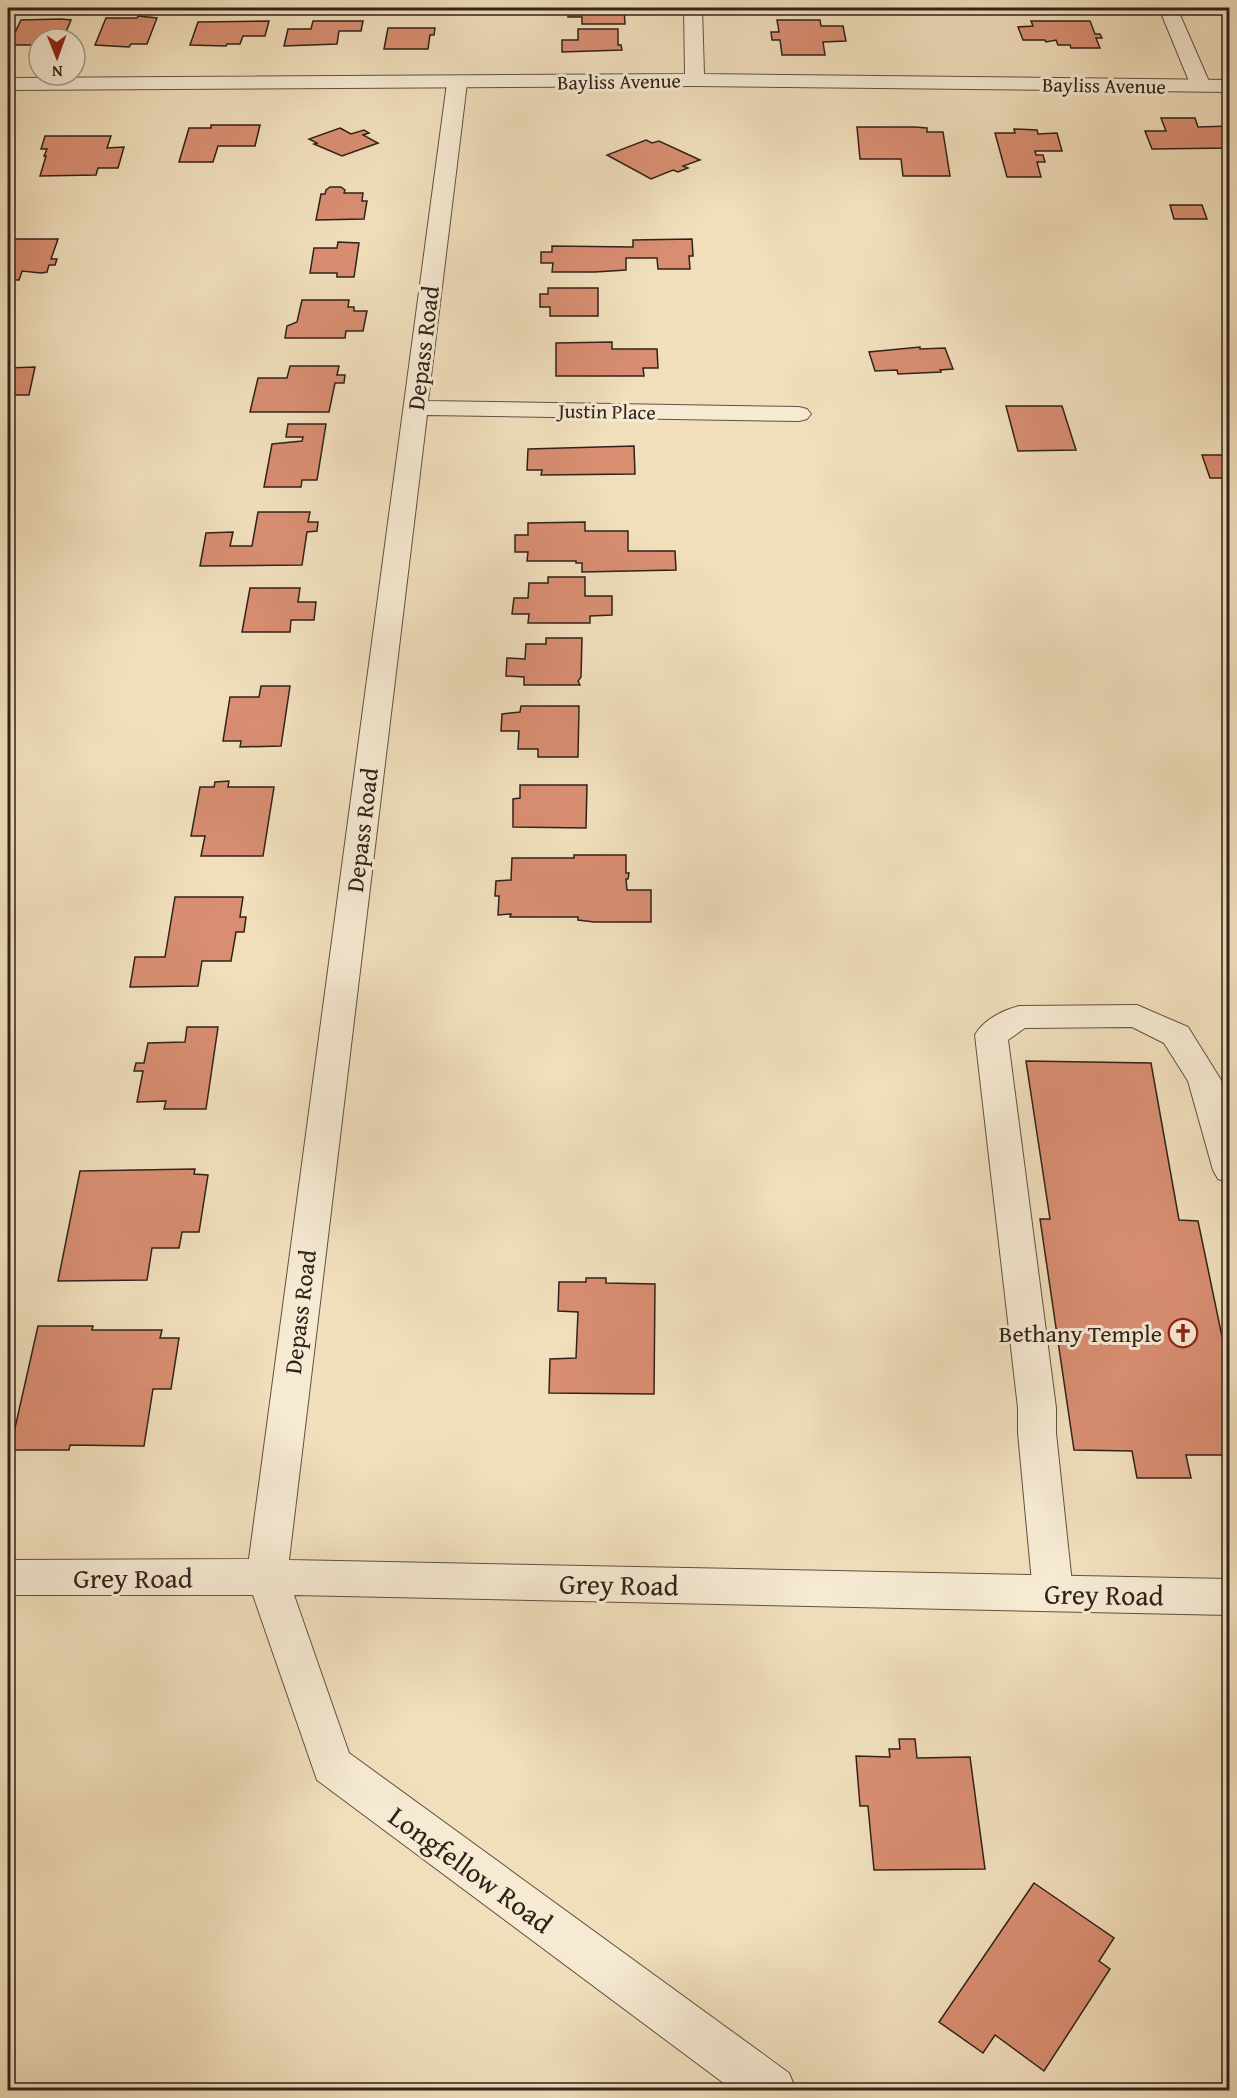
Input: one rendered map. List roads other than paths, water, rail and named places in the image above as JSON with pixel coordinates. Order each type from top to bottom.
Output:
[{"type":"street","points":[[693,8],[696,80]]},
{"type":"street","points":[[1168,8],[1201,86]]},
{"type":"street","name":"Bayliss Avenue","points":[[8,84],[696,80],[1230,86]]},
{"type":"street","name":"Depass Road","points":[[267,1577],[457,83]]},
{"type":"street","name":"Justin Place","points":[[415,408],[799,414]]},
{"type":"street","points":[[1053,1593],[1037,1433],[1037,1408],[992,1035],[1019,1017],[1137,1016],[1176,1035],[1204,1080],[1230,1170]]},
{"type":"street","name":"Grey Road","points":[[8,1578],[267,1577],[1230,1597]]},
{"type":"street","name":"Longfellow Road","points":[[267,1577],[332,1766],[772,2091]]},
{"type":"place","name":"Bethany Temple","points":[[1183,1333]]}]
